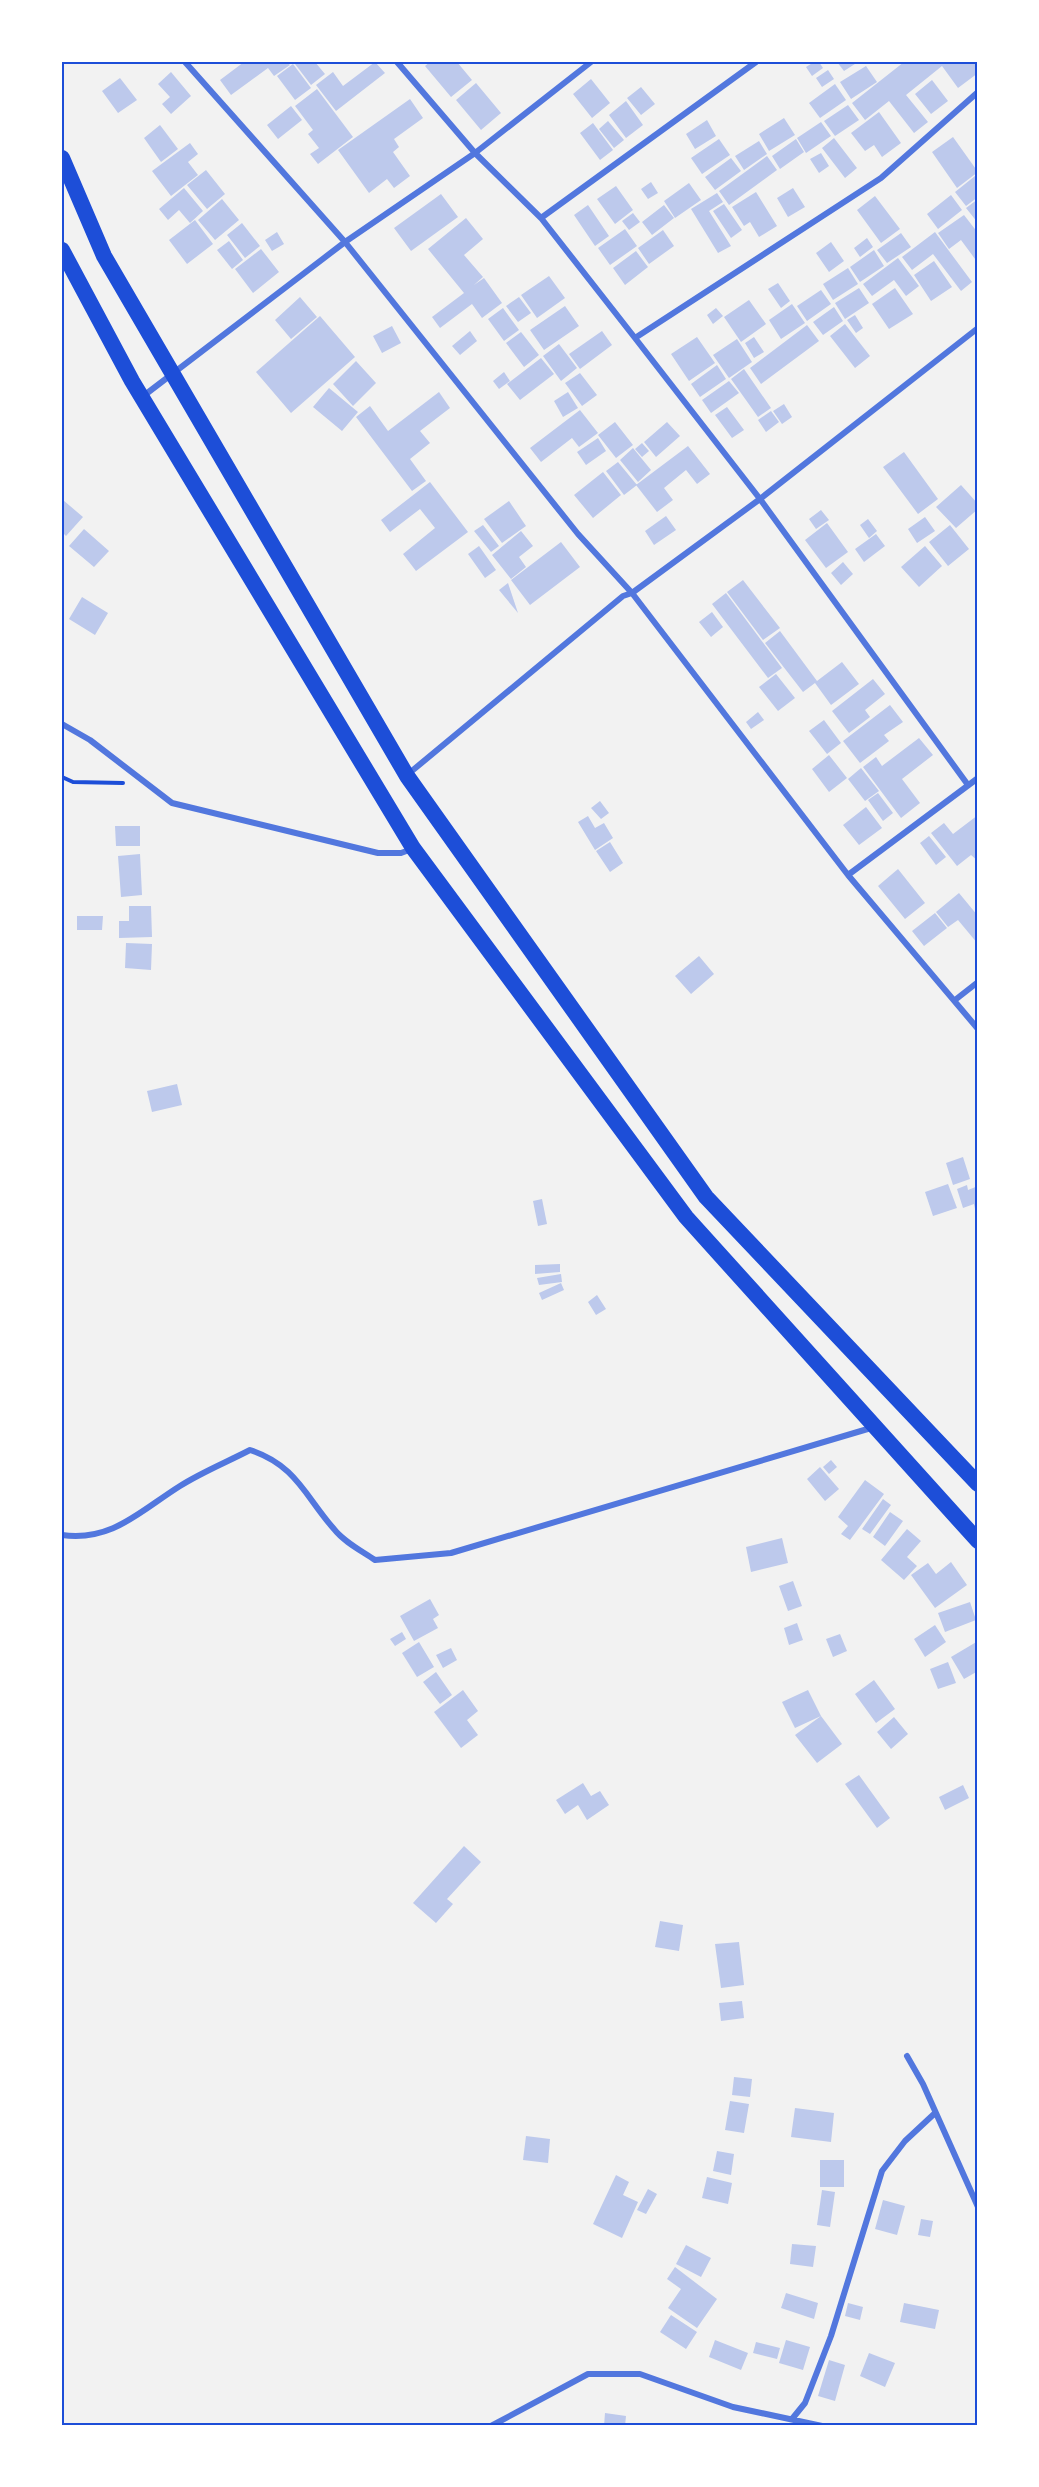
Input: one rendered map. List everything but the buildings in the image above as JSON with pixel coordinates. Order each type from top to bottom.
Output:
[{"type":"highway","points":[[62,158],[104,256],[406,776],[706,1197],[978,1484]]},
{"type":"highway","points":[[62,250],[141,397],[413,848],[687,1217],[873,1427],[978,1541]]},
{"type":"street","points":[[185,62],[345,242],[578,534],[632,593],[848,875],[978,1029]]},
{"type":"street","points":[[397,62],[475,153],[542,218],[760,499],[968,785]]},
{"type":"street","points":[[141,397],[345,242],[475,153],[591,62]]},
{"type":"street","points":[[542,218],[756,62]]},
{"type":"street","points":[[635,338],[881,178],[978,92]]},
{"type":"street","points":[[406,776],[622,596],[632,593],[760,499],[978,328]]},
{"type":"street","points":[[62,724],[98,745],[172,803],[378,853],[401,853],[413,848]]},
{"type":"street","points":[[848,875],[978,778]]},
{"type":"street","points":[[955,1000],[978,982]]},
{"type":"street","points":[[62,1535],[83,1538],[124,1524],[182,1484],[250,1450],[272,1458],[304,1487],[335,1531],[375,1560],[452,1553],[873,1427]]},
{"type":"street","points":[[907,2056],[923,2084],[934,2114],[978,2207]]},
{"type":"street","points":[[792,2419],[805,2403],[831,2336],[882,2171],[905,2141],[934,2114]]},
{"type":"street","points":[[491,2426],[588,2374],[640,2374],[733,2407],[822,2426]]},
{"type":"path","points":[[62,777],[73,782],[144,783]]}]
